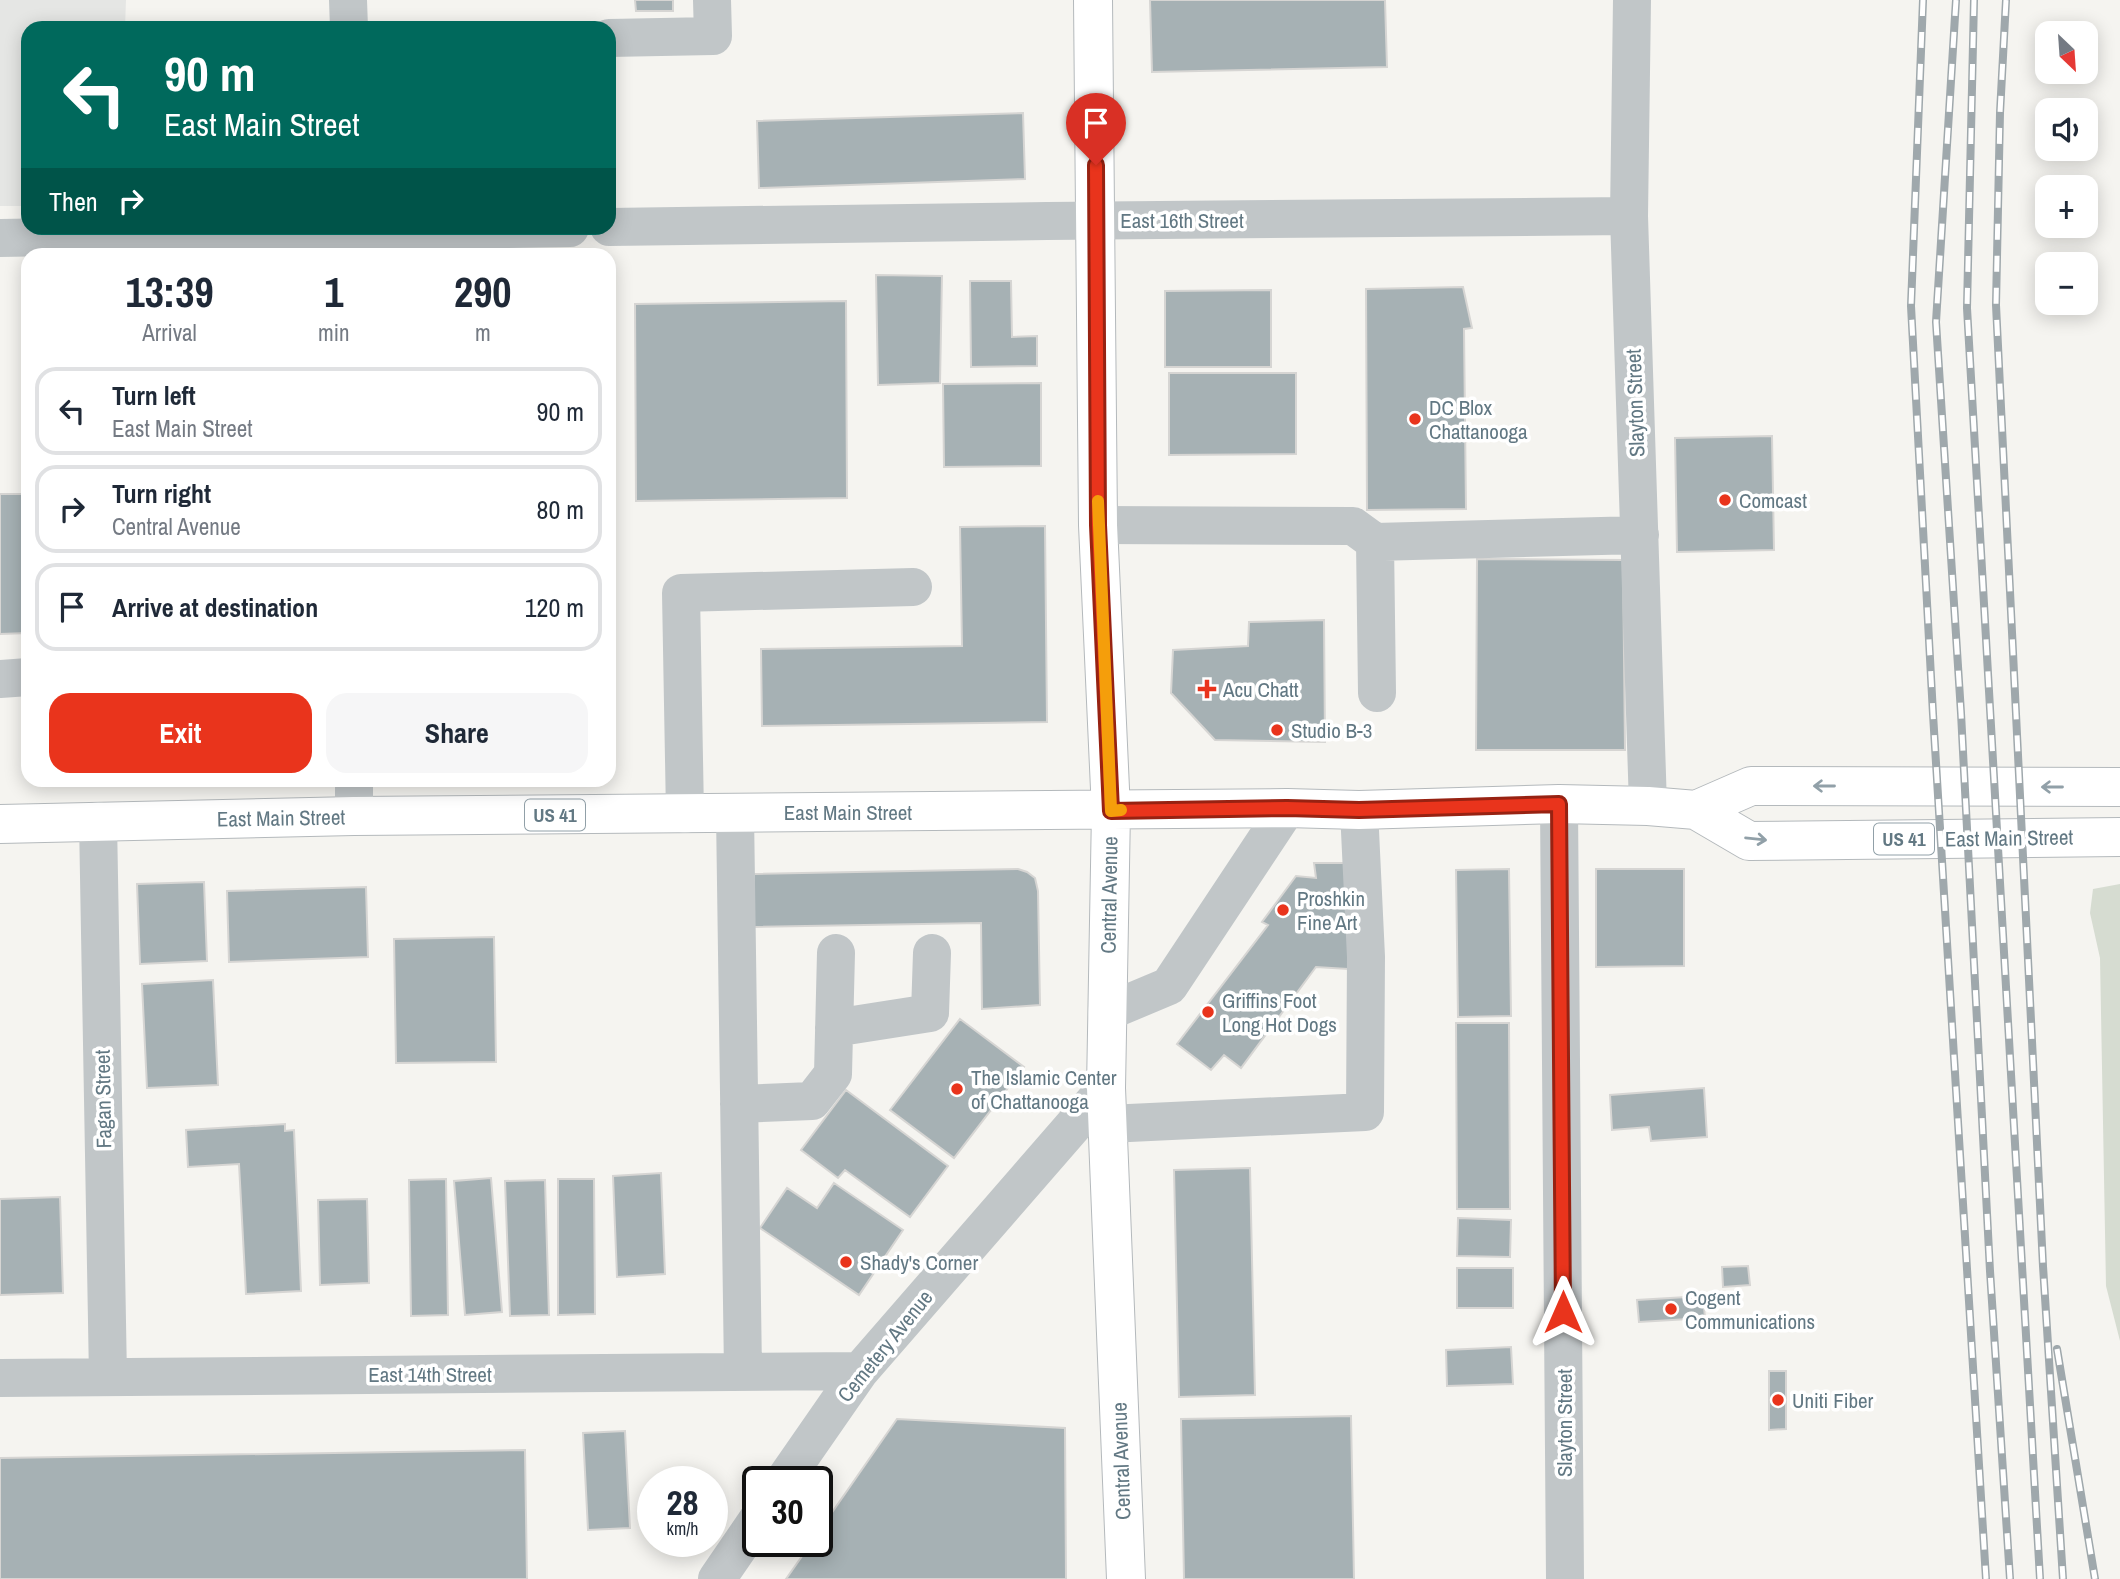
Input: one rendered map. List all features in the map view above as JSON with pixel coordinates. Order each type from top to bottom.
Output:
[{"type":"main road","name":"Central Avenue","points":[[1093,0],[1098,525],[1111,811],[1107,1106],[1126,1579]]},
{"type":"main road","name":"East Main Street","points":[[1696,810],[1751,786],[2120,787]]},
{"type":"main road","name":"East Main Street","points":[[0,824],[98,821],[354,798],[685,814],[1287,808],[1359,810],[1559,804],[1696,810],[1749,841],[2120,837]]},
{"type":"street","points":[[348,0],[349,21]]},
{"type":"street","points":[[616,38],[713,36],[712,0]]},
{"type":"street","name":"Slayton Street","points":[[1632,0],[1629,216],[1648,806]]},
{"type":"street","name":"East 16th Street","points":[[616,227],[1629,216]]},
{"type":"street","points":[[0,238],[352,238],[417,235]]},
{"type":"street","points":[[1098,525],[1353,526],[1375,542],[1640,535]]},
{"type":"street","points":[[1375,542],[1377,693]]},
{"type":"street","points":[[685,814],[681,593],[913,587]]},
{"type":"street","points":[[0,679],[21,678]]},
{"type":"street","name":"Slayton Street","points":[[1559,804],[1565,1579]]},
{"type":"street","points":[[1107,1012],[1169,986],[1287,808]]},
{"type":"street","points":[[1107,1106],[1365,1112],[1366,957],[1359,810]]},
{"type":"street","points":[[735,813],[743,1372]]},
{"type":"street","name":"Fagan Street","points":[[98,821],[108,1377]]},
{"type":"street","points":[[739,1104],[812,1101],[833,1074],[836,953]]},
{"type":"street","points":[[834,1028],[930,1013],[932,953]]},
{"type":"street","name":"Cemetery Avenue","points":[[794,1466],[860,1371],[1107,1106]]},
{"type":"street","name":"East 14th Street","points":[[0,1378],[860,1371]]},
{"type":"street","points":[[717,1579],[742,1542]]},
{"type":"shaded area","points":[[0,0],[126,0],[125,21],[21,21],[21,206],[0,206]]},
{"type":"shaded area","points":[[2120,884],[2120,1341],[2106,1286],[2100,958],[2090,913],[2093,889]]},
{"type":"building","points":[[635,0],[673,0],[673,11],[636,11]]},
{"type":"building","points":[[1150,0],[1385,0],[1387,67],[1152,72]]},
{"type":"building","points":[[1023,113],[1025,179],[759,188],[757,121]]},
{"type":"building","points":[[876,275],[942,276],[940,383],[878,385]]},
{"type":"building","points":[[970,281],[1011,281],[1012,337],[1037,336],[1037,366],[971,367]]},
{"type":"building","name":"DC Blox Chattanooga","points":[[1463,287],[1472,328],[1464,329],[1466,509],[1367,510],[1366,289]]},
{"type":"building","points":[[1271,290],[1271,367],[1165,367],[1165,291]]},
{"type":"building","points":[[846,301],[847,498],[636,501],[635,304]]},
{"type":"building","points":[[1169,373],[1296,373],[1296,454],[1169,455]]},
{"type":"building","points":[[1041,383],[1041,466],[944,467],[943,384]]},
{"type":"building","name":"Comcast","points":[[1772,436],[1774,550],[1677,552],[1675,438]]},
{"type":"building","points":[[0,494],[21,494],[21,633],[0,634]]},
{"type":"building","points":[[1045,526],[1047,722],[762,726],[761,649],[962,646],[960,527]]},
{"type":"building","points":[[1477,559],[1623,560],[1625,750],[1476,750]]},
{"type":"building","points":[[1324,620],[1325,742],[1215,740],[1171,693],[1173,650],[1248,646],[1249,622]]},
{"type":"building","points":[[1314,863],[1353,863],[1348,969],[1316,967],[1241,1068],[1224,1055],[1211,1070],[1177,1044],[1268,925],[1262,922],[1296,876],[1316,878]]},
{"type":"building","points":[[1018,869],[1035,878],[1038,891],[1040,1005],[982,1009],[981,923],[753,927],[754,874]]},
{"type":"building","points":[[1509,869],[1511,1016],[1458,1017],[1456,870]]},
{"type":"building","points":[[1596,869],[1684,869],[1684,966],[1596,967]]},
{"type":"building","points":[[204,882],[207,961],[140,964],[137,884]]},
{"type":"building","points":[[366,887],[368,957],[229,962],[227,891]]},
{"type":"building","points":[[494,937],[496,1062],[396,1063],[394,939]]},
{"type":"building","points":[[213,980],[218,1085],[147,1088],[142,984]]},
{"type":"building","name":"The Islamic Center of Chattanooga","points":[[960,1019],[1024,1067],[954,1158],[890,1110]]},
{"type":"building","points":[[1456,1023],[1509,1023],[1510,1209],[1457,1209]]},
{"type":"building","points":[[1704,1088],[1707,1137],[1651,1141],[1649,1127],[1612,1130],[1610,1095]]},
{"type":"building","points":[[846,1090],[948,1166],[910,1217],[845,1170],[838,1178],[801,1150]]},
{"type":"building","points":[[285,1124],[285,1131],[294,1130],[301,1291],[246,1294],[239,1164],[188,1167],[186,1130]]},
{"type":"building","points":[[1250,1168],[1255,1395],[1179,1397],[1174,1170]]},
{"type":"building","points":[[661,1173],[665,1274],[617,1277],[613,1176]]},
{"type":"building","points":[[491,1178],[502,1312],[465,1315],[454,1181]]},
{"type":"building","points":[[446,1179],[448,1315],[411,1316],[409,1180]]},
{"type":"building","points":[[558,1179],[594,1179],[595,1314],[558,1315]]},
{"type":"building","points":[[545,1180],[549,1315],[510,1316],[505,1181]]},
{"type":"building","name":"Shady's Corner","points":[[834,1183],[903,1230],[859,1295],[760,1228],[787,1188],[817,1208]]},
{"type":"building","points":[[60,1197],[63,1293],[0,1295],[0,1199]]},
{"type":"building","points":[[367,1199],[369,1283],[320,1285],[318,1200]]},
{"type":"building","points":[[1458,1218],[1511,1220],[1510,1257],[1457,1256]]},
{"type":"building","points":[[1748,1266],[1750,1285],[1723,1287],[1722,1267]]},
{"type":"building","points":[[1457,1268],[1513,1268],[1513,1308],[1457,1308]]},
{"type":"building","name":"Cogent Communications","points":[[1703,1296],[1705,1318],[1639,1322],[1637,1300]]},
{"type":"building","points":[[1511,1347],[1513,1384],[1447,1386],[1446,1350]]},
{"type":"building","name":"Uniti Fiber","points":[[1769,1371],[1786,1371],[1786,1429],[1769,1430]]},
{"type":"building","points":[[1351,1416],[1354,1579],[1184,1579],[1181,1419]]},
{"type":"building","points":[[897,1419],[1065,1428],[1066,1579],[786,1579],[801,1557],[833,1557],[833,1511]]},
{"type":"building","points":[[625,1431],[630,1528],[588,1530],[583,1433]]},
{"type":"building","points":[[525,1450],[527,1579],[0,1579],[0,1458]]},
{"type":"railway","points":[[1923,0],[1911,306],[1986,1579]]},
{"type":"railway","points":[[1956,0],[1936,322],[2010,1579]]},
{"type":"railway","points":[[1974,0],[1967,308],[2040,1579]]},
{"type":"railway","points":[[2006,0],[2000,113],[1996,305],[2043,1266],[2063,1579]]},
{"type":"railway","points":[[2057,1349],[2095,1579]]},
{"type":"slow traffic","points":[[1098,501],[1111,811],[1121,810]]},
{"type":"place","name":"DC Blox Chattanooga","points":[[1415,419]]},
{"type":"place","name":"Comcast","points":[[1725,500]]},
{"type":"place","name":"Acu Chatt","points":[[1207,689]]},
{"type":"place","name":"Studio B-3","points":[[1277,730]]},
{"type":"place","name":"Proshkin Fine Art","points":[[1283,910]]},
{"type":"place","name":"Griffins Foot Long Hot Dogs","points":[[1208,1012]]},
{"type":"place","name":"The Islamic Center of Chattanooga","points":[[957,1089]]},
{"type":"place","name":"Shady's Corner","points":[[846,1262]]},
{"type":"place","name":"Cogent Communications","points":[[1671,1309]]},
{"type":"place","name":"Uniti Fiber","points":[[1778,1400]]},
{"type":"route","points":[[1096,165],[1098,525],[1111,811],[1287,808],[1359,810],[1559,804],[1563,1312]]}]
